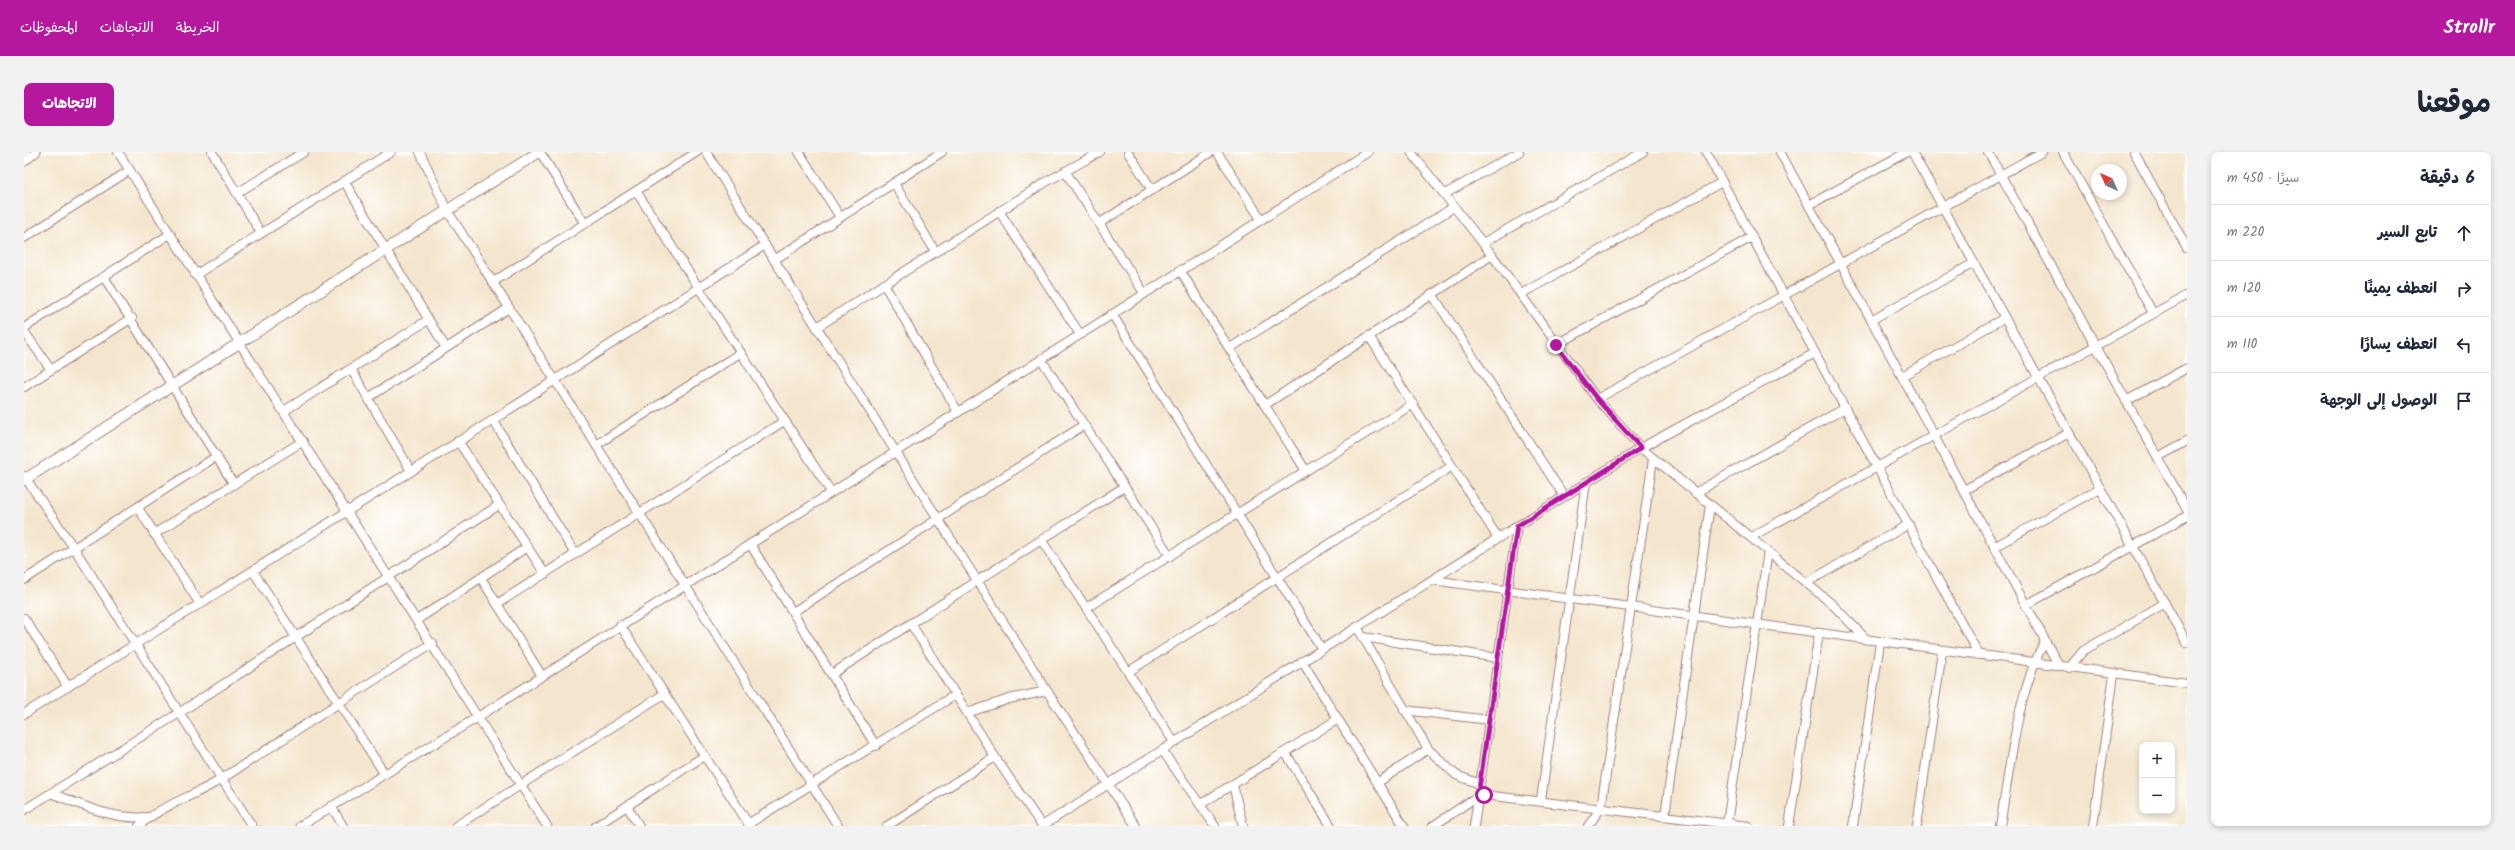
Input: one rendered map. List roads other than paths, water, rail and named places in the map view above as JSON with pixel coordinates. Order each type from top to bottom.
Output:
[{"type":"street","points":[[24,162],[36,152]]},
{"type":"street","points":[[118,152],[418,620],[520,786],[547,826]]},
{"type":"street","points":[[212,152],[261,233]]},
{"type":"street","points":[[237,193],[304,152]]},
{"type":"street","points":[[195,274],[391,152]]},
{"type":"street","points":[[420,152],[447,210],[811,786],[838,826]]},
{"type":"street","points":[[252,826],[221,780],[74,548],[25,478],[240,344],[539,152],[584,224]]},
{"type":"street","points":[[493,282],[697,152]]},
{"type":"street","points":[[706,152],[979,580],[1048,691],[1136,826]]},
{"type":"street","points":[[799,152],[840,217]]},
{"type":"street","points":[[774,260],[942,152]]},
{"type":"street","points":[[817,327],[1065,170],[1100,152]]},
{"type":"street","points":[[1128,152],[1152,190]]},
{"type":"street","points":[[1100,223],[1211,152]]},
{"type":"street","points":[[1217,152],[1261,218]]},
{"type":"street","points":[[300,826],[478,717],[620,625],[958,412],[1261,218],[1368,152]]},
{"type":"street","points":[[1411,152],[1483,243],[1556,345],[1597,399],[1641,448],[1652,459],[1751,537],[1832,604],[1867,640]]},
{"type":"street","points":[[1444,194],[1519,152]]},
{"type":"street","points":[[1483,243],[1634,154],[1643,152]]},
{"type":"street","points":[[1706,152],[1979,655]]},
{"type":"street","points":[[1780,152],[2060,666]]},
{"type":"street","points":[[1809,205],[1907,152]]},
{"type":"street","points":[[1912,152],[2187,643]]},
{"type":"street","points":[[1988,152],[2187,510]]},
{"type":"street","points":[[1597,399],[2042,152]]},
{"type":"street","points":[[2063,152],[2154,313]]},
{"type":"street","points":[[2134,152],[2187,248]]},
{"type":"street","points":[[24,238],[130,170]]},
{"type":"street","points":[[1065,170],[1144,293]]},
{"type":"street","points":[[344,182],[446,348]]},
{"type":"street","points":[[1520,294],[1722,182]]},
{"type":"street","points":[[894,183],[936,251]]},
{"type":"street","points":[[636,191],[831,492]]},
{"type":"street","points":[[1230,348],[1454,207]]},
{"type":"street","points":[[999,211],[1080,334]]},
{"type":"street","points":[[50,370],[24,329],[170,234]]},
{"type":"street","points":[[1556,345],[1752,237]]},
{"type":"street","points":[[24,714],[68,688],[493,420],[554,379],[765,245]]},
{"type":"street","points":[[1265,405],[1492,255]]},
{"type":"street","points":[[1871,320],[1974,263]]},
{"type":"street","points":[[1180,270],[1306,471]]},
{"type":"street","points":[[104,277],[132,318],[172,385],[218,456],[233,483]]},
{"type":"street","points":[[884,284],[958,412]]},
{"type":"street","points":[[1432,294],[1564,496]]},
{"type":"street","points":[[1751,537],[2187,295]]},
{"type":"street","points":[[368,398],[509,308]]},
{"type":"street","points":[[1112,314],[1322,650]]},
{"type":"street","points":[[24,386],[132,318]]},
{"type":"street","points":[[1902,376],[2004,318]]},
{"type":"street","points":[[284,411],[428,320]]},
{"type":"street","points":[[1369,336],[1498,538]]},
{"type":"street","points":[[596,446],[740,353]]},
{"type":"street","points":[[911,624],[995,757],[1042,826],[1641,448],[1815,353]]},
{"type":"street","points":[[1041,359],[1170,556]]},
{"type":"street","points":[[2126,401],[2187,368]]},
{"type":"street","points":[[351,369],[411,471]]},
{"type":"street","points":[[1086,608],[1412,404]]},
{"type":"street","points":[[1695,493],[1845,408]]},
{"type":"street","points":[[493,420],[575,554]]},
{"type":"street","points":[[497,604],[784,421]]},
{"type":"street","points":[[793,612],[940,519],[1084,425]]},
{"type":"street","points":[[1964,490],[2069,433]]},
{"type":"street","points":[[154,534],[233,483],[303,441]]},
{"type":"street","points":[[458,441],[545,574]]},
{"type":"street","points":[[2158,457],[2187,441]]},
{"type":"street","points":[[24,580],[218,456]]},
{"type":"street","points":[[1588,826],[1600,808],[1652,459]]},
{"type":"street","points":[[1128,672],[1452,466]]},
{"type":"street","points":[[1541,800],[1586,482]]},
{"type":"street","points":[[832,674],[1124,487]]},
{"type":"street","points":[[1994,547],[2100,488]]},
{"type":"street","points":[[24,810],[297,638],[500,505]]},
{"type":"street","points":[[1665,816],[1710,505]]},
{"type":"street","points":[[138,508],[200,604]]},
{"type":"street","points":[[2026,605],[2187,516]]},
{"type":"street","points":[[1806,582],[1909,524]]},
{"type":"street","points":[[1474,826],[1517,526]]},
{"type":"street","points":[[1042,540],[1174,742]]},
{"type":"street","points":[[750,544],[876,746]]},
{"type":"street","points":[[418,620],[527,547]]},
{"type":"street","points":[[1727,823],[1768,552]]},
{"type":"street","points":[[253,571],[384,774]]},
{"type":"street","points":[[481,578],[542,676]]},
{"type":"street","points":[[1432,580],[2187,684]]},
{"type":"street","points":[[2069,668],[2083,651],[2165,603]]},
{"type":"street","points":[[24,618],[68,688]]},
{"type":"street","points":[[620,625],[749,825],[955,695]]},
{"type":"street","points":[[1357,627],[1428,749],[1456,776],[1480,784]]},
{"type":"street","points":[[1789,826],[1820,633]]},
{"type":"street","points":[[1363,637],[1498,658]]},
{"type":"street","points":[[2000,826],[2020,710],[2033,663],[2045,640]]},
{"type":"street","points":[[1852,826],[1880,642]]},
{"type":"street","points":[[139,826],[148,817],[221,780],[338,701],[432,643]]},
{"type":"street","points":[[1918,826],[1942,651]]},
{"type":"street","points":[[1302,661],[1404,826]]},
{"type":"street","points":[[2093,826],[2114,674]]},
{"type":"street","points":[[967,713],[1009,699],[1048,691]]},
{"type":"street","points":[[456,826],[664,694]]},
{"type":"street","points":[[1404,710],[1490,720]]},
{"type":"street","points":[[1201,804],[1338,719]]},
{"type":"street","points":[[1377,783],[1428,749]]},
{"type":"street","points":[[1162,750],[1215,826]]},
{"type":"street","points":[[1285,752],[1331,826]]},
{"type":"street","points":[[596,826],[704,756]]},
{"type":"street","points":[[887,826],[995,757]]},
{"type":"street","points":[[1232,785],[1243,826]]},
{"type":"street","points":[[51,792],[107,815],[131,819],[148,817]]},
{"type":"street","points":[[1433,826],[1478,796],[1541,800],[1748,826]]},
{"type":"street","points":[[331,806],[343,826]]},
{"type":"street","points":[[627,806],[640,826]]}]
